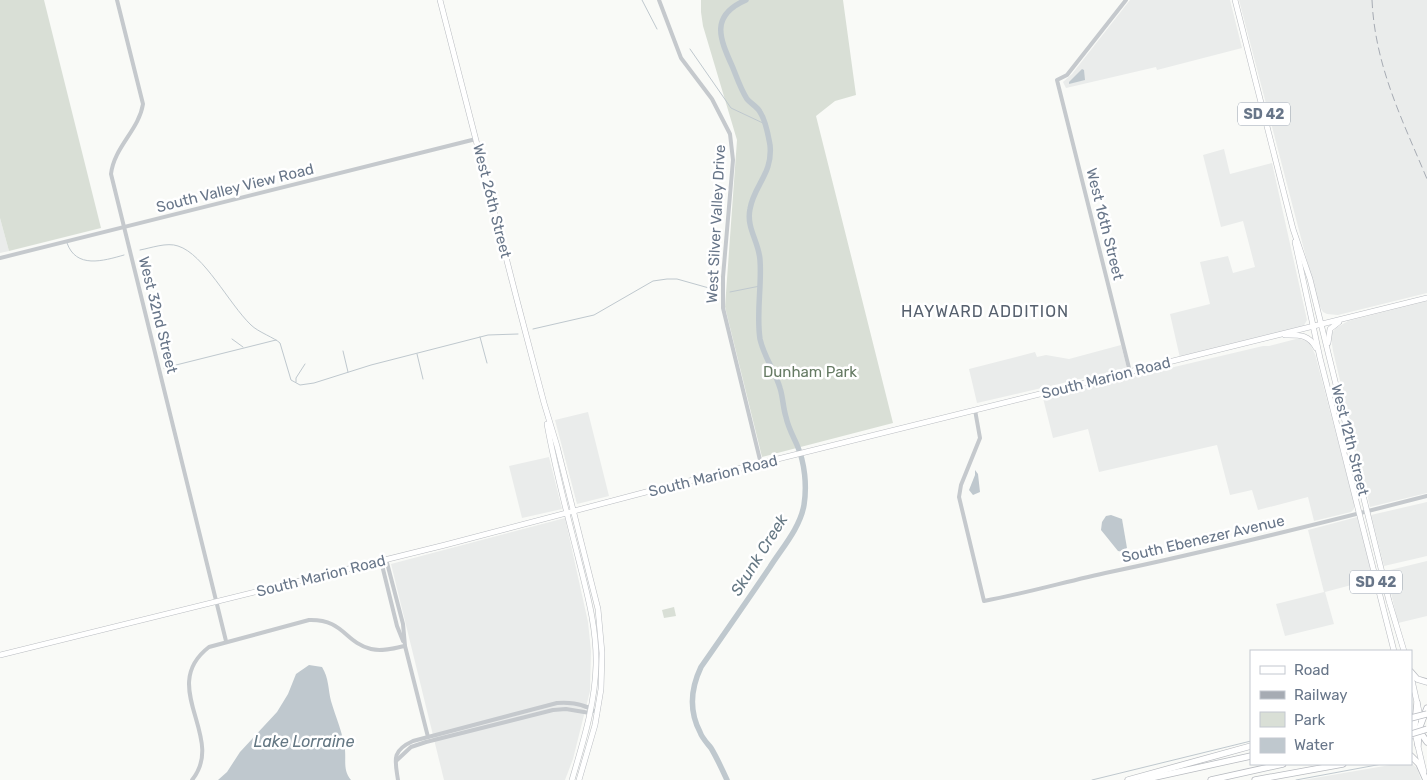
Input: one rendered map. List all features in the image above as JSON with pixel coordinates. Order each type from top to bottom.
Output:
[{"type":"highway","points":[[1412,674],[1416,680],[1427,682]]},
{"type":"highway","points":[[1417,703],[1418,745]]},
{"type":"highway","points":[[1417,725],[1427,708]]},
{"type":"highway","points":[[1412,712],[1427,742]]},
{"type":"highway","points":[[1417,725],[1427,714]]},
{"type":"highway","points":[[1128,780],[1250,746]]},
{"type":"highway","points":[[1142,780],[1250,756]]},
{"type":"highway","points":[[1412,757],[1419,764],[1426,780]]},
{"type":"highway","points":[[1211,780],[1278,765]]},
{"type":"highway","points":[[1255,780],[1338,765]]},
{"type":"main road","name":"West 26th Street","points":[[440,0],[598,609],[602,660],[598,714],[579,780]]},
{"type":"main road","name":"West 12th Street","points":[[1236,0],[1293,229],[1310,279],[1389,601],[1404,650]]},
{"type":"main road","name":"West 12th Street","points":[[1293,229],[1320,358],[1394,650]]},
{"type":"main road","name":"South Marion Road","points":[[0,655],[1427,298]]},
{"type":"main road","points":[[1332,368],[1328,340],[1329,331],[1335,324],[1350,316]]},
{"type":"main road","points":[[1278,335],[1302,335],[1308,337],[1314,344],[1320,358]]},
{"type":"main road","name":"West 26th Street","points":[[544,403],[553,454],[591,610],[596,658],[591,711],[572,780]]},
{"type":"main road","points":[[579,559],[594,606],[598,609]]},
{"type":"main road","points":[[591,610],[596,617],[602,660]]},
{"type":"main road","points":[[1412,680],[1417,703]]},
{"type":"main road","points":[[1418,745],[1426,780]]},
{"type":"street","name":"West 32nd Street","points":[[117,0],[143,104],[140,115],[116,156],[112,169],[112,179],[226,641]]},
{"type":"street","name":"West Silver Valley Drive","points":[[659,0],[682,58],[712,99],[730,134],[733,160],[723,277],[723,308],[761,464]]},
{"type":"street","name":"West 16th Street","points":[[1126,0],[1067,75],[1057,80],[1131,373]]},
{"type":"street","name":"South Valley View Road","points":[[0,258],[476,140]]},
{"type":"street","name":"South Ebenezer Avenue","points":[[975,410],[980,430],[980,441],[961,485],[959,497],[984,601],[1176,558],[1427,496]]},
{"type":"street","points":[[384,560],[402,624],[405,646],[428,737],[431,741]]},
{"type":"street","points":[[192,780],[201,765],[203,748],[188,680],[190,670],[202,653],[209,647],[309,620],[319,620],[337,626],[367,648],[382,650],[405,646]]},
{"type":"street","points":[[398,780],[395,762],[398,751],[402,747],[428,737],[558,703],[567,703],[598,714]]},
{"type":"street","points":[[395,762],[411,747],[426,742],[558,710],[591,711]]},
{"type":"street","points":[[426,742],[428,737]]},
{"type":"shaded area","points":[[1130,0],[1230,0],[1242,48],[1157,70],[1156,67],[1066,88],[1063,82],[1072,74]]},
{"type":"shaded area","points":[[1239,0],[1427,0],[1427,293],[1338,315],[1323,312],[1319,305],[1302,242]]},
{"type":"shaded area","points":[[1224,149],[1230,174],[1272,163],[1307,320],[1303,327],[1180,358],[1170,314],[1210,304],[1200,262],[1228,256],[1233,273],[1255,267],[1243,221],[1221,227],[1203,155]]},
{"type":"shaded area","points":[[0,218],[9,251],[0,253]]},
{"type":"shaded area","points":[[1427,301],[1427,493],[1370,507],[1333,351],[1332,333],[1336,328],[1348,321]]},
{"type":"shaded area","points":[[1296,339],[1309,342],[1315,354],[1354,503],[1354,509],[1351,512],[1314,521],[1308,497],[1258,510],[1252,490],[1230,495],[1217,445],[1099,472],[1088,429],[1053,438],[1043,398]]},
{"type":"shaded area","points":[[1121,345],[1127,368],[977,403],[969,369],[1035,352],[1037,357],[1046,355],[1069,359]]},
{"type":"shaded area","points":[[588,412],[609,496],[577,504],[555,420]]},
{"type":"shaded area","points":[[549,457],[562,509],[522,518],[509,466]]},
{"type":"shaded area","points":[[1427,502],[1427,556],[1384,566],[1371,515]]},
{"type":"shaded area","points":[[1357,517],[1374,579],[1325,592],[1334,624],[1285,636],[1276,604],[1324,592],[1308,530]]},
{"type":"shaded area","points":[[565,518],[588,622],[591,651],[590,691],[573,759],[565,780],[444,780],[391,564]]},
{"type":"shaded area","points":[[1427,561],[1427,616],[1398,623],[1386,571]]},
{"type":"shaded area","points":[[1412,764],[1417,768],[1421,780],[1303,780],[1390,765]]},
{"type":"green space","points":[[0,0],[44,0],[101,228],[9,251],[0,218]]},
{"type":"green space","name":"Dunham Park","points":[[701,0],[843,0],[856,95],[835,101],[816,116],[893,423],[762,457],[725,307],[737,140],[703,26]]},
{"type":"green space","points":[[674,607],[676,616],[664,618],[662,610]]},
{"type":"water","points":[[1082,69],[1084,70],[1085,80],[1069,84],[1069,82]]},
{"type":"water","points":[[975,470],[978,474],[980,492],[973,495],[969,490]]},
{"type":"water","points":[[1111,515],[1122,519],[1127,548],[1123,552],[1118,551],[1101,530],[1102,522],[1106,516]]},
{"type":"water","name":"Lake Lorraine","points":[[309,665],[322,667],[326,675],[331,701],[344,744],[346,769],[351,780],[218,780],[227,772],[240,752],[277,712],[288,694],[296,674]]},
{"type":"waterway","points":[[642,0],[657,29]]},
{"type":"waterway","name":"Skunk Creek","points":[[727,780],[696,724],[693,708],[695,683],[701,667],[795,530],[802,513],[805,490],[802,459],[788,424],[778,382],[760,339],[760,260],[749,216],[755,193],[769,164],[770,145],[762,116],[743,92],[722,38],[722,21],[727,13],[734,6],[746,0]]},
{"type":"waterway","points":[[690,49],[731,108],[765,124]]},
{"type":"waterway","points":[[67,243],[71,251],[83,260],[99,261],[124,255]]},
{"type":"waterway","points":[[140,250],[174,245],[188,251],[207,269],[251,325],[280,343],[291,380],[300,385],[314,383],[371,365],[488,335],[518,334]]},
{"type":"waterway","points":[[533,329],[594,315],[653,281],[677,279],[716,290]]},
{"type":"waterway","points":[[730,292],[760,286]]},
{"type":"waterway","points":[[480,337],[487,363]]},
{"type":"waterway","points":[[232,339],[243,347]]},
{"type":"waterway","points":[[164,368],[276,340]]},
{"type":"waterway","points":[[343,351],[348,372]]},
{"type":"waterway","points":[[417,354],[423,379]]},
{"type":"waterway","points":[[296,382],[296,378],[305,364]]},
{"type":"waterway","points":[[1092,780],[1250,741]]},
{"type":"waterway","points":[[1296,780],[1377,765]]},
{"type":"railway","points":[[1372,0],[1374,24],[1384,70],[1399,113],[1427,179]]},
{"type":"district","name":"HAYWARD ADDITION","points":[[985,311]]}]
